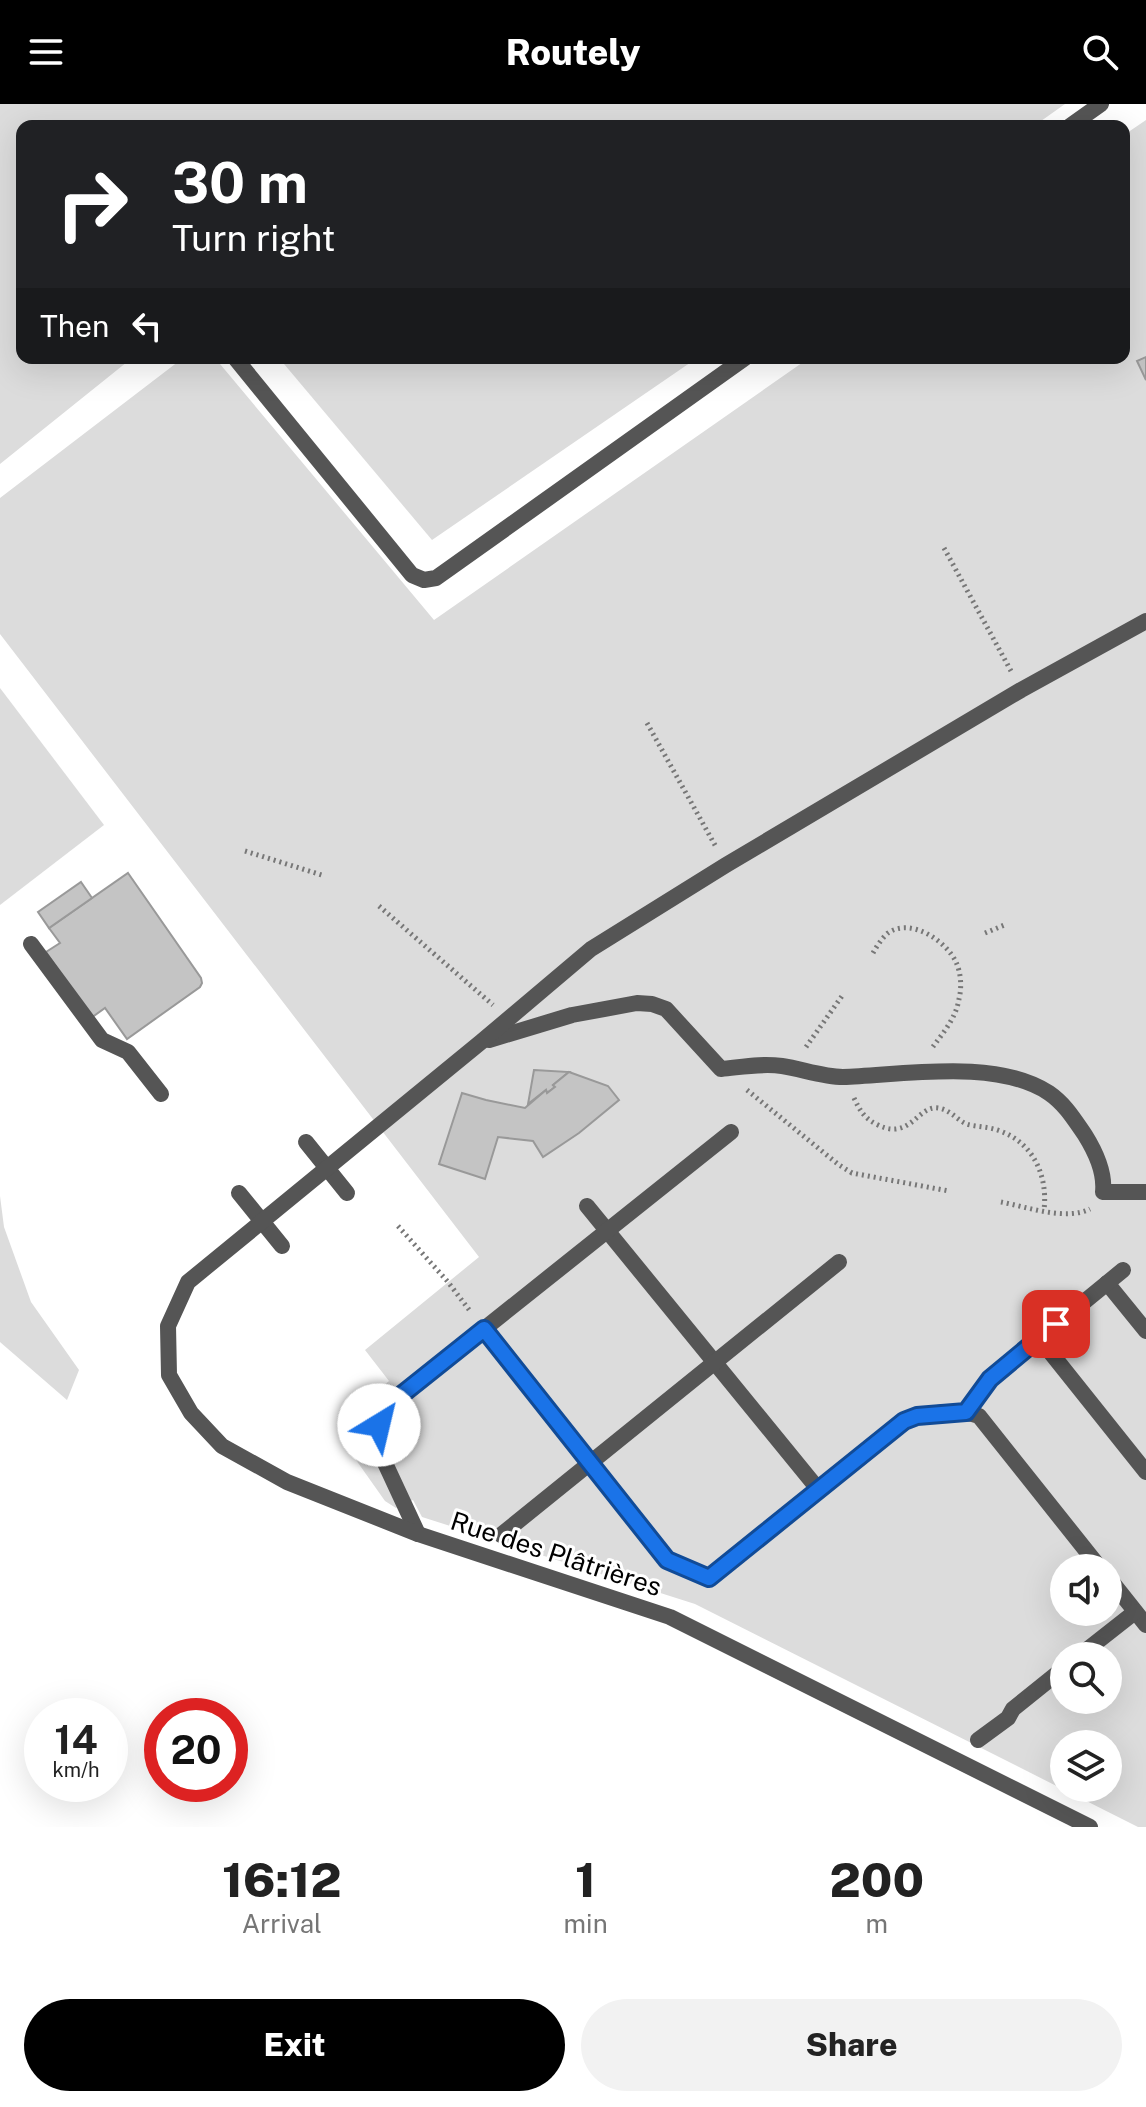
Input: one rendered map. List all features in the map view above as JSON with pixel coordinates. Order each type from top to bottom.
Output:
[{"type":"lane","points":[[1078,120],[1101,104]]},
{"type":"lane","points":[[240,364],[412,575],[424,580],[436,578],[737,364]]},
{"type":"lane","name":"Rue des Plâtrières","points":[[1090,1827],[670,1617],[418,1534],[287,1482],[222,1446],[191,1413],[169,1375],[168,1326],[188,1282],[591,949],[1021,690],[1146,621]]},
{"type":"lane","points":[[31,944],[102,1040],[128,1052],[161,1094]]},
{"type":"lane","points":[[481,1042],[572,1015],[637,1003],[652,1004],[666,1009],[721,1069],[762,1064],[839,1077],[974,1072],[1015,1079],[1047,1092],[1068,1110],[1089,1142],[1102,1172],[1103,1192],[1146,1192]]},
{"type":"lane","points":[[418,1534],[378,1448],[377,1437],[385,1408],[731,1132]]},
{"type":"lane","points":[[306,1142],[347,1193]]},
{"type":"lane","points":[[239,1193],[282,1246]]},
{"type":"lane","points":[[587,1206],[818,1489]]},
{"type":"lane","points":[[501,1535],[839,1262]]},
{"type":"lane","points":[[966,1412],[990,1379],[1123,1270]]},
{"type":"lane","points":[[1107,1283],[1146,1331]]},
{"type":"lane","points":[[484,1329],[667,1560],[709,1578],[904,1421],[917,1416],[966,1412],[979,1416],[1089,1554]]},
{"type":"lane","points":[[1039,1338],[1146,1472]]},
{"type":"lane","points":[[1122,1595],[1146,1625]]},
{"type":"lane","points":[[1095,1642],[1146,1595]]},
{"type":"lane","points":[[978,1740],[1008,1718],[1013,1709],[1050,1679]]},
{"type":"path","points":[[944,548],[1021,690]]},
{"type":"path","points":[[647,723],[726,865]]},
{"type":"path","points":[[245,851],[325,876]]},
{"type":"path","points":[[379,906],[509,1018]]},
{"type":"path","points":[[985,933],[1007,924]]},
{"type":"path","points":[[873,953],[889,933],[911,928],[924,931],[950,953],[957,964],[961,983],[952,1020],[915,1072]]},
{"type":"path","points":[[792,1068],[842,996]]},
{"type":"path","points":[[721,1069],[852,1173],[949,1191]]},
{"type":"path","points":[[846,1076],[861,1113],[870,1122],[884,1128],[897,1130],[937,1107],[952,1113],[966,1125],[990,1127],[1015,1138],[1034,1157],[1040,1169],[1044,1210]]},
{"type":"path","points":[[1001,1202],[1063,1214],[1086,1212],[1094,1207],[1103,1192]]},
{"type":"path","points":[[398,1226],[448,1282],[484,1329]]},
{"type":"shaded area","points":[[0,104],[1065,104],[1042,120],[16,120],[16,364],[125,364],[0,464]]},
{"type":"shaded area","points":[[1146,120],[1146,1827],[1138,1827],[1088,1802],[1122,1802],[1122,1730],[1050,1730],[1050,1783],[695,1604],[422,1517],[413,1500],[396,1508],[385,1501],[356,1460],[363,1403],[389,1381],[365,1350],[479,1257],[0,634],[0,498],[175,364],[220,364],[434,620],[800,364],[1130,364],[1130,131]]},
{"type":"shaded area","points":[[284,364],[688,364],[432,540]]},
{"type":"shaded area","points":[[0,688],[104,825],[0,905]]},
{"type":"shaded area","points":[[0,1196],[4,1227],[31,1302],[79,1370],[67,1400],[0,1342]]},
{"type":"building","points":[[1146,357],[1146,380],[1137,361]]},
{"type":"building","points":[[128,873],[202,983],[127,1039],[105,1008],[91,1018],[46,952],[60,943],[49,928]]},
{"type":"building","points":[[81,882],[92,898],[49,928],[38,912]]},
{"type":"building","points":[[534,1070],[569,1072],[553,1085],[555,1087],[528,1104]]},
{"type":"building","points":[[569,1072],[608,1086],[619,1100],[543,1157],[533,1141],[498,1137],[485,1179],[439,1164],[462,1093],[525,1108],[546,1090],[547,1093],[555,1087],[553,1085]]},
{"type":"route","points":[[379,1425],[385,1408],[484,1329],[667,1560],[709,1578],[904,1421],[917,1416],[966,1412],[990,1379],[1056,1324]]}]
